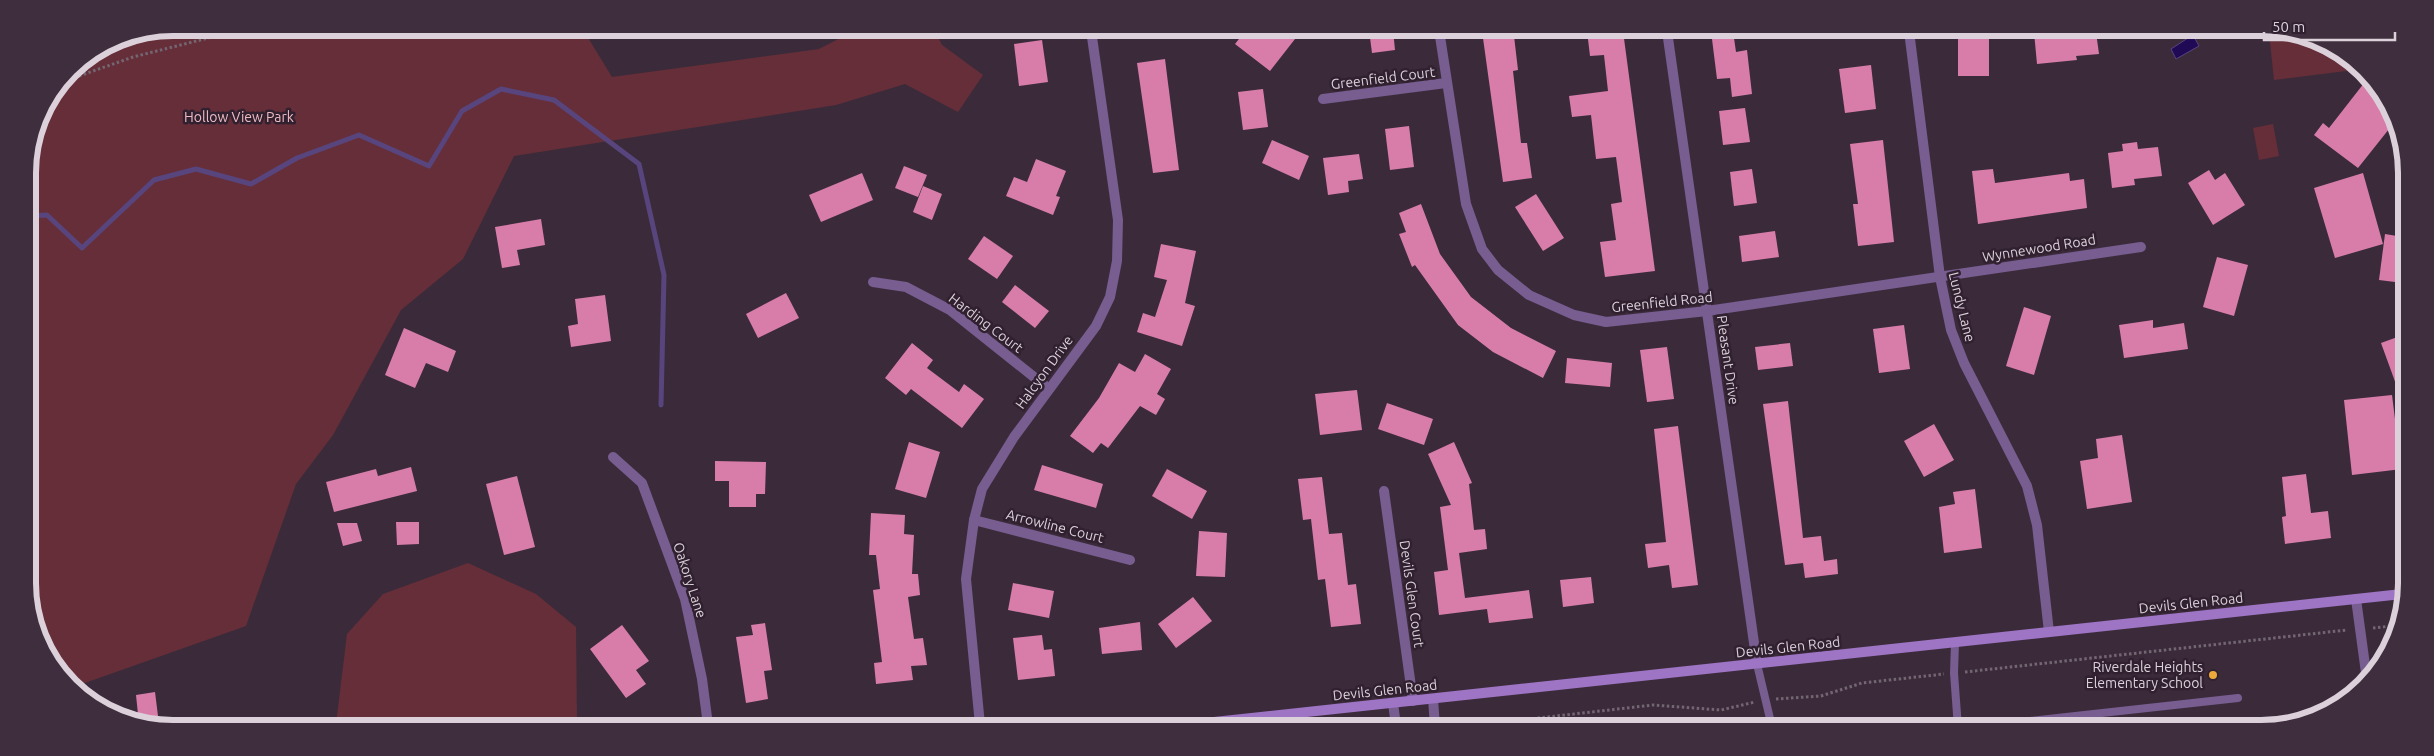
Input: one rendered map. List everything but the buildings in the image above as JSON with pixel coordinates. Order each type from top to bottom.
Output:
[{"type":"main road","name":"Devils Glen Road","points":[[1238,719],[2397,595]]},
{"type":"street","name":"Greenfield Road","points":[[1440,36],[1466,204],[1482,250],[1498,270],[1529,295],[1582,317],[1606,322],[1707,311],[1940,277]]},
{"type":"street","name":"Pleasant Drive","points":[[1668,36],[1757,664]]},
{"type":"street","name":"Lundy Lane","points":[[1910,36],[1940,277],[1951,330],[1964,363],[2027,486],[2037,525],[2049,632]]},
{"type":"street","name":"Halcyon Drive","points":[[979,720],[966,579],[974,520],[982,489],[1014,437],[1096,326],[1110,297],[1117,261],[1118,220],[1092,37]]},
{"type":"street","name":"Greenfield Court","points":[[1323,99],[1446,83]]},
{"type":"street","name":"Wynnewood Road","points":[[1940,277],[2141,247]]},
{"type":"street","name":"Harding Court","points":[[873,282],[906,287],[950,310],[1049,389]]},
{"type":"street","name":"Oakory Lane","points":[[613,457],[642,484],[685,599],[702,679],[707,720]]},
{"type":"street","name":"Devils Glen Court","points":[[1384,491],[1413,701]]},
{"type":"street","name":"Arrowline Court","points":[[974,520],[1130,560]]},
{"type":"street","points":[[2356,599],[2366,671]]},
{"type":"street","points":[[1433,698],[1435,719]]},
{"type":"street","points":[[1393,703],[1395,719]]},
{"type":"lane","points":[[1955,642],[1954,673],[1957,719]]},
{"type":"lane","points":[[1757,664],[1770,719]]},
{"type":"lane","points":[[2052,719],[2238,698]]},
{"type":"path","points":[[74,80],[133,57],[212,37]]},
{"type":"path","points":[[79,76],[88,66]]},
{"type":"path","points":[[1527,719],[1653,705],[1721,710],[1765,700],[1821,696],[1862,683],[2390,626]]},
{"type":"green space","points":[[2269,36],[2296,41],[2313,47],[2344,64],[2351,70],[2274,80]]},
{"type":"green space","name":"Hollow View Park","points":[[164,37],[587,37],[612,77],[819,49],[843,37],[938,37],[942,45],[983,75],[958,112],[905,84],[836,105],[514,156],[463,259],[401,310],[333,435],[296,484],[246,626],[82,684],[70,673],[50,644],[39,610],[36,583],[37,164],[41,138],[50,112],[70,83],[97,59],[129,44],[146,39]]},
{"type":"green space","points":[[2273,124],[2279,156],[2259,160],[2253,128]]},
{"type":"green space","points":[[468,563],[536,594],[576,627],[577,720],[336,720],[347,634],[383,594]]},
{"type":"shaded area","points":[[2189,36],[2194,36],[2199,46],[2176,59],[2171,49]]},
{"type":"waterway","points":[[37,216],[47,215],[82,248],[154,180],[196,169],[251,184],[297,158],[359,135],[429,166],[462,111],[501,89],[554,100],[639,164],[664,275],[661,405]]},
{"type":"place","name":"Riverdale Heights Elementary School","points":[[2213,675]]}]
